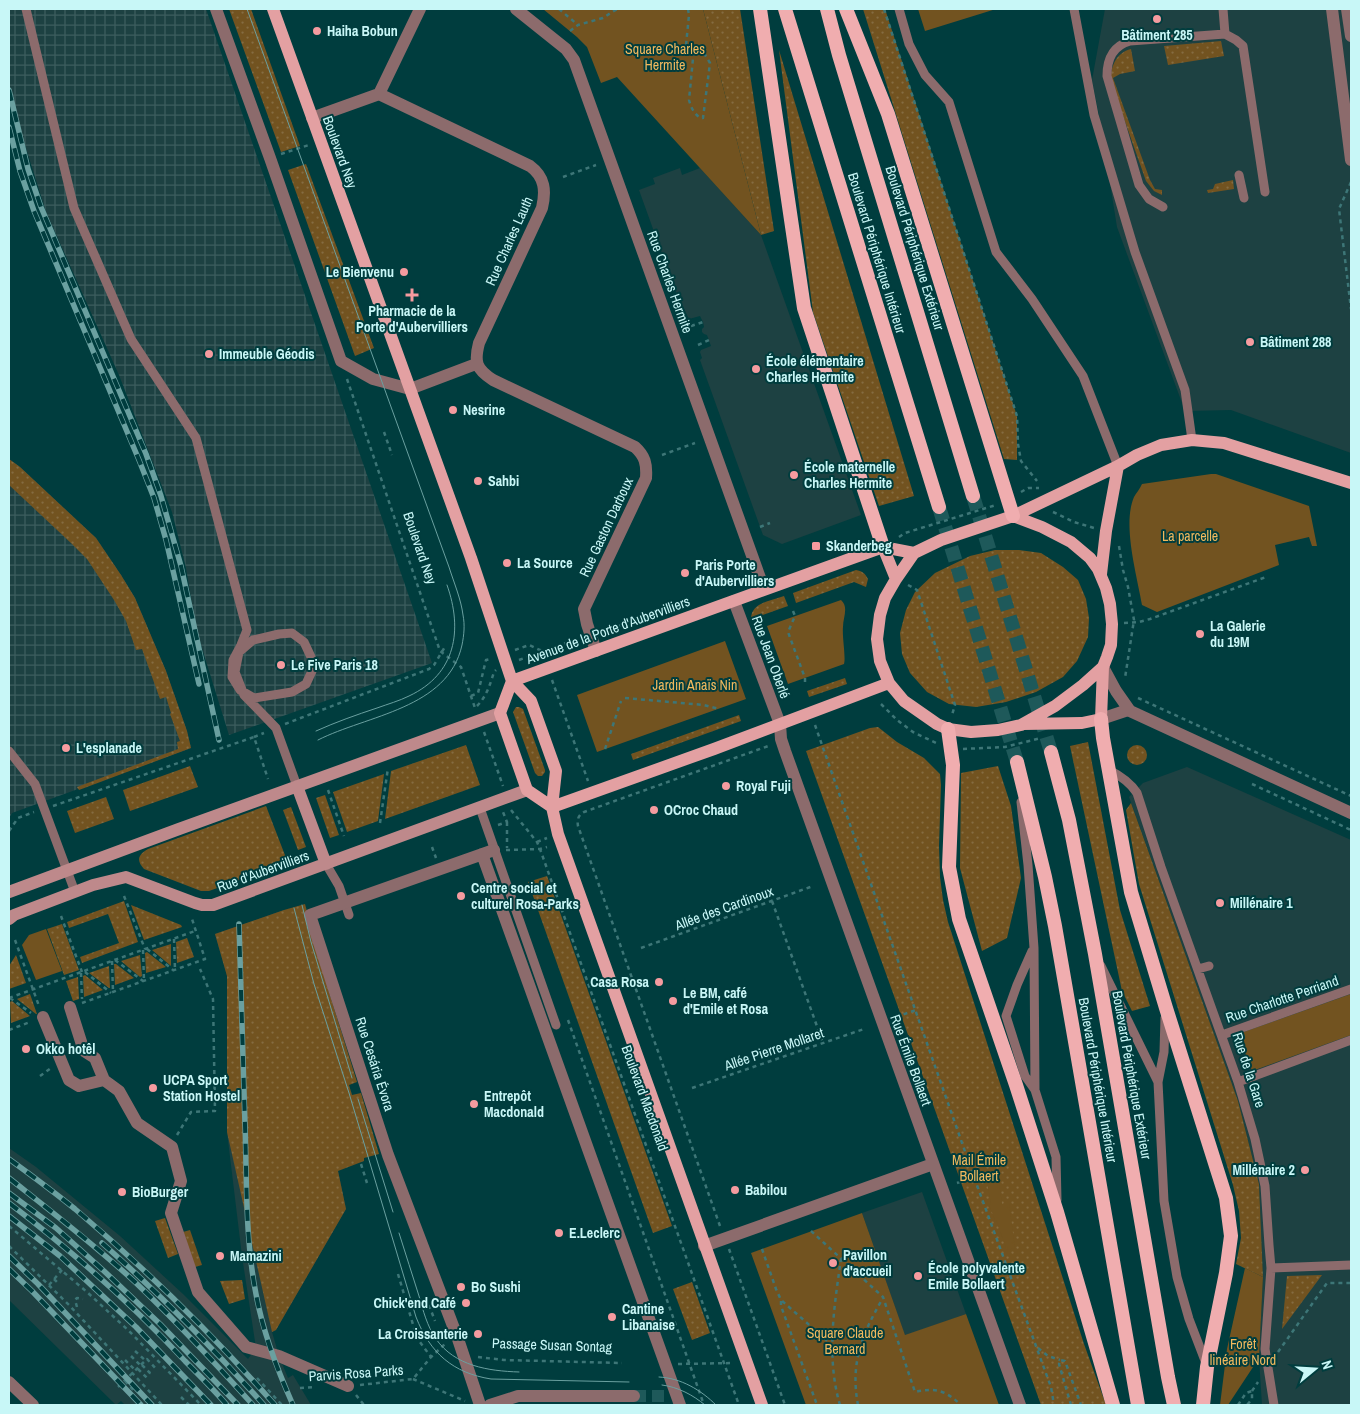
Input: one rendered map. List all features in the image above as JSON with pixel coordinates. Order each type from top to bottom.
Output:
[{"type":"highway","points":[[760,9],[804,308],[884,547]]},
{"type":"highway","name":"Boulevard Périphérique Intérieur","points":[[785,9],[939,506]]},
{"type":"highway","name":"Boulevard Périphérique Extérieur","points":[[827,9],[839,55],[973,496]]},
{"type":"highway","points":[[846,9],[888,114],[1013,516]]},
{"type":"highway","points":[[1101,719],[1130,892],[1226,1198],[1231,1236],[1226,1273],[1207,1367],[1203,1405]]},
{"type":"highway","points":[[948,729],[953,765],[949,867],[959,919],[1057,1212],[1113,1405]]},
{"type":"highway","name":"Boulevard Périphérique Extérieur","points":[[1051,752],[1069,820],[1095,954],[1174,1405]]},
{"type":"highway","name":"Boulevard Périphérique Intérieur","points":[[1017,762],[1055,926],[1138,1405]]},
{"type":"main road","name":"Boulevard Ney","points":[[273,9],[474,569],[512,682]]},
{"type":"main road","points":[[1103,667],[1055,706],[1021,724],[998,730],[971,732],[948,729],[937,724],[904,701],[889,683],[880,660],[877,640],[880,615],[885,598],[914,553],[941,540],[1013,516],[1137,455],[1161,446],[1192,440],[1224,443],[1351,483]]},
{"type":"main road","points":[[1101,574],[1106,531],[1118,466]]},
{"type":"main road","points":[[1013,516],[1042,527],[1071,542],[1090,558],[1101,574],[1110,604],[1112,624],[1111,644],[1103,667],[1101,719],[1082,723],[1021,724]]},
{"type":"main road","name":"Avenue de la Porte d'Aubervilliers","points":[[512,682],[884,547]]},
{"type":"main road","points":[[884,547],[914,553]]},
{"type":"main road","points":[[884,547],[896,579]]},
{"type":"main road","points":[[512,682],[500,713],[527,790],[552,807],[889,683]]},
{"type":"main road","name":"Boulevard Macdonald","points":[[512,682],[531,701],[556,770],[552,807],[560,842],[762,1405]]},
{"type":"main road","points":[[9,892],[500,713]]},
{"type":"main road","points":[[297,786],[326,864]]},
{"type":"main road","name":"Rue d'Aubervilliers","points":[[9,919],[14,915],[75,892],[126,876],[195,903],[213,905],[527,790]]},
{"type":"street","points":[[216,9],[341,361],[373,378],[410,389],[476,364]]},
{"type":"street","points":[[312,118],[379,94],[420,9]]},
{"type":"street","name":"Rue Charles Hermite","points":[[516,9],[566,49],[574,60],[764,589]]},
{"type":"street","points":[[1332,9],[1351,160]]},
{"type":"street","points":[[1348,9],[1351,36]]},
{"type":"street","name":"Rue Charles Lauth","points":[[379,94],[530,166],[536,170],[544,183],[545,196],[542,208],[479,343],[476,364]]},
{"type":"street","name":"Rue Gaston Darboux","points":[[476,364],[482,373],[493,380],[635,447],[642,453],[646,461],[646,478],[584,609],[596,651]]},
{"type":"street","name":"Rue Jean Oberlé","points":[[734,600],[780,724]]},
{"type":"street","points":[[1103,667],[1128,710],[1351,813]]},
{"type":"street","points":[[1101,719],[1128,710]]},
{"type":"street","name":"Rue Émile Bollaert","points":[[780,724],[783,746],[1020,1405]]},
{"type":"street","name":"Rue Cesária Évora","points":[[475,1404],[458,1339],[388,1155],[310,915],[494,850]]},
{"type":"street","points":[[482,854],[680,1405]]},
{"type":"street","points":[[76,1005],[84,1050],[95,1058],[104,1080],[119,1091],[137,1123],[172,1147],[181,1181],[171,1213],[198,1292],[246,1347],[279,1356],[348,1386]]},
{"type":"street","points":[[42,1018],[69,1080],[79,1086],[104,1080]]},
{"type":"street","points":[[704,1246],[933,1164]]},
{"type":"street","points":[[9,1382],[33,1405]]},
{"type":"street","points":[[490,1405],[518,1396],[634,1396]]},
{"type":"street","points":[[666,1396],[680,1405]]},
{"type":"lane","points":[[26,9],[74,208],[131,339],[196,438],[247,630],[232,660],[232,677],[240,690],[247,694],[254,698],[292,692],[306,684],[312,672],[311,657],[304,642],[292,633],[278,634],[253,640],[239,652],[235,672],[241,687],[244,695],[276,728],[297,786]]},
{"type":"lane","points":[[899,9],[909,44],[925,75],[949,102],[996,252],[1032,299],[1083,376],[1118,466]]},
{"type":"lane","points":[[1074,9],[1094,115],[1135,252],[1185,390],[1192,440]]},
{"type":"lane","points":[[1223,9],[1225,34]]},
{"type":"lane","points":[[1162,207],[1149,200],[1139,185],[1107,76],[1109,59],[1120,44],[1130,41],[1225,34],[1243,46],[1265,192]]},
{"type":"lane","points":[[1239,175],[1244,198]]},
{"type":"lane","points":[[9,751],[35,784],[75,892]]},
{"type":"lane","points":[[1017,762],[1028,865],[1034,948],[1035,1090],[1056,1156],[1057,1212]]},
{"type":"lane","name":"Rue de la Gare","points":[[1109,770],[1124,778],[1133,786],[1137,793],[1161,867],[1222,1034],[1255,1139],[1265,1186],[1271,1268],[1265,1349],[1274,1405]]},
{"type":"lane","points":[[480,808],[556,1025]]},
{"type":"lane","points":[[326,864],[339,886],[349,915]]},
{"type":"lane","points":[[1034,948],[1016,985],[1006,1016],[1025,1076],[1035,1090]]},
{"type":"lane","points":[[1095,954],[1158,1082]]},
{"type":"lane","points":[[1198,969],[1209,966]]},
{"type":"lane","name":"Rue Charlotte Perriand","points":[[1222,1034],[1351,989]]},
{"type":"lane","points":[[1166,1008],[1164,1052],[1158,1082],[1164,1201],[1177,1277],[1188,1319],[1207,1367]]},
{"type":"lane","points":[[1238,1082],[1351,1040]]},
{"type":"lane","points":[[1016,1085],[1035,1090]]},
{"type":"lane","points":[[1271,1268],[1351,1265]]},
{"type":"path","points":[[559,9],[578,25]]},
{"type":"path","points":[[570,31],[578,25],[603,18],[617,9]]},
{"type":"path","points":[[688,9],[686,45],[694,48],[704,52],[710,63],[703,118],[700,118],[694,112],[690,100],[694,48]]},
{"type":"path","points":[[884,9],[1018,416],[1018,444],[1022,462],[1037,482]]},
{"type":"path","points":[[270,158],[304,147]]},
{"type":"path","points":[[562,177],[596,165]]},
{"type":"path","points":[[1351,182],[1339,209],[1351,309]]},
{"type":"path","points":[[691,326],[703,322]]},
{"type":"path","points":[[698,345],[709,340]]},
{"type":"path","name":"Boulevard Ney","points":[[341,361],[440,650],[461,667],[471,696]]},
{"type":"path","points":[[384,432],[392,455]]},
{"type":"path","points":[[662,455],[696,443]]},
{"type":"path","points":[[905,534],[997,505],[1028,488]]},
{"type":"path","points":[[1052,511],[1074,522],[1093,528]]},
{"type":"path","points":[[760,527],[770,523]]},
{"type":"path","points":[[1118,543],[1134,622],[1124,679]]},
{"type":"path","points":[[1112,624],[1150,619],[1266,577]]},
{"type":"path","points":[[917,590],[955,705],[948,729]]},
{"type":"path","points":[[793,611],[795,616],[788,632],[805,683]]},
{"type":"path","name":"Avenue de la Porte d'Aubervilliers","points":[[534,654],[583,637]]},
{"type":"path","points":[[9,832],[18,818],[254,737],[429,669],[434,665],[446,645]]},
{"type":"path","points":[[517,650],[529,646],[542,651]]},
{"type":"path","points":[[486,660],[478,693],[471,696],[475,708],[481,702],[490,685]]},
{"type":"path","points":[[552,680],[586,777]]},
{"type":"path","points":[[625,698],[704,705],[719,709]]},
{"type":"path","points":[[1137,698],[1351,796]]},
{"type":"path","points":[[605,750],[621,701]]},
{"type":"path","points":[[881,704],[897,720],[913,732],[942,745]]},
{"type":"path","points":[[815,725],[974,1177],[1051,1387],[1054,1405]]},
{"type":"path","points":[[482,728],[503,786]]},
{"type":"path","points":[[254,737],[268,779]]},
{"type":"path","points":[[962,749],[1005,746],[1041,738]]},
{"type":"path","points":[[572,828],[578,826],[578,818],[581,814],[769,746]]},
{"type":"path","points":[[380,823],[388,768]]},
{"type":"path","points":[[1247,781],[1351,830]]},
{"type":"path","points":[[327,788],[344,836]]},
{"type":"path","name":"Boulevard Macdonald","points":[[511,808],[537,842],[739,1405]]},
{"type":"path","points":[[507,822],[508,850]]},
{"type":"path","name":"Boulevard Macdonald","points":[[578,826],[721,1227]]},
{"type":"path","points":[[537,842],[544,839]]},
{"type":"path","points":[[494,850],[540,850],[546,847]]},
{"type":"path","name":"Allée des Cardinoux","points":[[642,948],[813,886]]},
{"type":"path","points":[[124,896],[145,949],[144,981]]},
{"type":"path","points":[[772,901],[823,1042]]},
{"type":"path","points":[[61,916],[82,972],[76,1005]]},
{"type":"path","points":[[76,1005],[205,959],[192,918]]},
{"type":"path","points":[[9,998],[196,931]]},
{"type":"path","points":[[174,939],[174,970]]},
{"type":"path","points":[[15,940],[42,1018]]},
{"type":"path","points":[[145,949],[174,970]]},
{"type":"path","points":[[114,961],[144,981]]},
{"type":"path","points":[[112,992],[114,961]]},
{"type":"path","points":[[174,1139],[191,1112],[214,1111],[213,999],[200,969]]},
{"type":"path","points":[[82,972],[112,992]]},
{"type":"path","points":[[9,998],[42,1018]]},
{"type":"path","points":[[896,1017],[916,1010]]},
{"type":"path","points":[[567,1017],[704,1405]]},
{"type":"path","points":[[9,1030],[42,1018]]},
{"type":"path","name":"Allée Pierre Mollaret","points":[[692,1088],[864,1029]]},
{"type":"path","points":[[40,1076],[57,1065]]},
{"type":"path","points":[[361,1164],[368,1183]]},
{"type":"path","points":[[957,1183],[974,1177]]},
{"type":"path","points":[[713,1224],[719,1222]]},
{"type":"path","points":[[9,1226],[62,1270],[129,1332],[200,1405]]},
{"type":"path","points":[[811,1231],[883,1297],[915,1392],[924,1390],[944,1392],[961,1405]]},
{"type":"path","points":[[9,1246],[162,1405]]},
{"type":"path","points":[[762,1249],[776,1289],[782,1300],[832,1344]]},
{"type":"path","points":[[729,1250],[785,1405]]},
{"type":"path","points":[[726,1258],[732,1256]]},
{"type":"path","points":[[834,1259],[837,1256]]},
{"type":"path","points":[[840,1405],[835,1389],[832,1344],[834,1309],[841,1259]]},
{"type":"path","points":[[48,1285],[62,1270]]},
{"type":"path","points":[[398,1274],[417,1338],[432,1357]]},
{"type":"path","points":[[54,1279],[59,1284]]},
{"type":"path","points":[[1238,1405],[1246,1393],[1252,1391],[1327,1283],[1351,1283]]},
{"type":"path","points":[[858,1405],[856,1378],[860,1347],[868,1323],[883,1297]]},
{"type":"path","points":[[72,1298],[80,1303]]},
{"type":"path","points":[[76,1300],[77,1298],[82,1300]]},
{"type":"path","points":[[76,1300],[76,1306]]},
{"type":"path","points":[[782,1300],[781,1306],[817,1405]]},
{"type":"path","name":"Parvis Rosa Parks","points":[[413,1379],[448,1342],[458,1339]]},
{"type":"path","points":[[1036,1347],[1048,1356],[1065,1361],[1080,1405]]},
{"type":"path","points":[[136,1351],[157,1370]]},
{"type":"path","points":[[126,1360],[137,1370],[150,1376],[131,1356]]},
{"type":"path","points":[[133,1374],[152,1356]]},
{"type":"path","name":"Passage Susan Sontag","points":[[476,1356],[504,1360],[622,1363]]},
{"type":"path","points":[[1060,1360],[1059,1364],[1071,1405]]},
{"type":"path","points":[[118,1387],[146,1361]]},
{"type":"path","points":[[665,1364],[747,1363]]},
{"type":"path","points":[[257,1378],[282,1405]]},
{"type":"path","name":"Parvis Rosa Parks","points":[[348,1386],[413,1379],[475,1404]]},
{"type":"path","points":[[125,1381],[135,1392]]},
{"type":"path","name":"Parvis Rosa Parks","points":[[300,1388],[319,1387]]},
{"type":"path","points":[[1247,1405],[1252,1399],[1252,1391]]},
{"type":"path","points":[[181,1397],[189,1405]]},
{"type":"shaded area","name":"Immeuble Géodis","points":[[9,9],[206,9],[432,663],[229,735],[196,629],[186,568],[172,512],[119,375],[46,212],[9,94]]},
{"type":"shaded area","points":[[1105,9],[1351,9],[1351,453],[1231,410],[1185,411],[1117,227],[1092,80]]},
{"type":"shaded area","points":[[680,168],[682,175],[700,168],[761,235],[861,515],[782,544],[763,535],[700,360],[702,358],[701,350],[711,346],[707,335],[702,332],[703,322],[700,316],[689,319],[685,311],[683,312],[639,190],[655,184],[653,178]]},
{"type":"shaded area","points":[[9,459],[96,538],[121,575],[135,598],[166,671],[191,748],[12,813],[9,818]]},
{"type":"shaded area","points":[[1187,767],[1351,840],[1351,1405],[1262,1405],[1259,1358],[1263,1277],[1259,1184],[1238,1101],[1129,797],[1143,783]]},
{"type":"shaded area","points":[[284,910],[346,1209],[276,1330],[272,1332],[288,1378],[293,1375],[311,1405],[125,1405],[121,1401],[116,1405],[9,1300],[9,1148],[36,1167],[120,1236],[183,1294],[248,1359],[256,1348],[242,1256],[227,1132],[227,976],[215,934]]},
{"type":"shaded area","name":"École polyvalente Emile Bollaert","points":[[922,1192],[966,1314],[905,1336],[862,1213]]},
{"type":"green space","points":[[229,9],[251,9],[300,146],[281,152]]},
{"type":"green space","name":"Square Charles Hermite","points":[[543,9],[703,9],[761,235],[617,77],[601,83],[587,47]]},
{"type":"green space","points":[[703,9],[740,9],[774,231],[761,235]]},
{"type":"green space","points":[[863,9],[885,9],[1017,416],[1017,460],[1004,459]]},
{"type":"green space","points":[[918,9],[996,9],[925,31]]},
{"type":"green space","points":[[1221,41],[1224,56],[1168,65],[1164,46]]},
{"type":"green space","points":[[1131,49],[1135,71],[1120,74],[1113,78],[1150,180],[1155,189],[1162,190],[1162,195],[1154,191],[1146,181],[1110,79],[1112,69],[1118,57]]},
{"type":"green space","points":[[779,50],[914,496],[879,506],[813,312]]},
{"type":"green space","points":[[306,164],[374,348],[355,356],[288,170]]},
{"type":"green space","points":[[1233,180],[1234,189],[1208,193],[1207,190],[1213,189],[1215,184]]},
{"type":"green space","points":[[9,459],[96,538],[121,575],[135,598],[166,671],[191,748],[79,790],[77,787],[178,749],[177,742],[180,741],[166,697],[160,699],[142,649],[136,650],[126,621],[114,600],[87,559],[9,485]]},
{"type":"green space","name":"La parcelle","points":[[1216,474],[1309,506],[1317,546],[1312,546],[1309,537],[1275,545],[1279,565],[1157,612],[1142,605],[1134,565],[1129,521],[1134,497],[1142,484]]},
{"type":"green space","points":[[995,550],[1019,550],[1041,553],[1063,567],[1078,580],[1086,599],[1089,618],[1088,637],[1077,661],[1063,677],[1036,692],[1006,702],[976,707],[949,704],[927,692],[910,673],[902,654],[900,633],[906,610],[915,592],[935,573],[970,556]]},
{"type":"green space","points":[[856,570],[867,577],[866,587],[854,582],[796,603],[793,593]]},
{"type":"green space","points":[[784,596],[788,606],[751,619],[754,609],[758,606]]},
{"type":"green space","points":[[841,600],[845,606],[843,623],[844,664],[788,684],[767,626]]},
{"type":"green space","name":"Jardin Anaïs Nin","points":[[725,641],[746,699],[597,752],[577,695]]},
{"type":"green space","points":[[845,678],[847,684],[809,697],[807,691]]},
{"type":"green space","points":[[516,707],[523,709],[545,770],[542,776],[538,776],[535,773],[513,712]]},
{"type":"green space","points":[[739,715],[741,721],[633,760],[631,754]]},
{"type":"green space","name":"Mail Émile Bollaert","points":[[878,727],[897,742],[924,758],[940,774],[940,877],[948,922],[1084,1344],[1106,1405],[1041,1405],[806,751],[870,728]]},
{"type":"green space","points":[[1088,742],[1120,910],[1150,1006],[1132,1011],[1122,991],[1070,746]]},
{"type":"green space","points":[[466,745],[480,785],[385,819],[391,771]]},
{"type":"green space","points":[[1137,745],[1144,748],[1147,755],[1144,762],[1137,765],[1130,762],[1127,755],[1130,748]]},
{"type":"green space","points":[[190,766],[198,787],[130,811],[123,790]]},
{"type":"green space","points":[[998,766],[1011,806],[1021,878],[1007,938],[982,951],[960,868],[961,773]]},
{"type":"green space","points":[[384,774],[378,821],[347,832],[333,792]]},
{"type":"green space","points":[[325,795],[339,835],[330,838],[316,798]]},
{"type":"green space","points":[[106,797],[114,819],[75,833],[67,811]]},
{"type":"green space","points":[[1131,803],[1238,1101],[1259,1184],[1263,1277],[1236,1264],[1241,1238],[1239,1211],[1233,1185],[1139,884],[1126,810]]},
{"type":"green space","points":[[266,806],[288,863],[209,891],[201,891],[144,869],[140,863],[140,856],[148,849]]},
{"type":"green space","points":[[291,807],[306,847],[298,850],[283,810]]},
{"type":"green space","points":[[547,876],[672,1226],[653,1233],[528,882]]},
{"type":"green space","points":[[124,901],[138,942],[82,963],[80,957],[119,943],[108,914],[69,928],[67,922]]},
{"type":"green space","points":[[305,904],[329,992],[357,1082],[349,1085],[352,1095],[361,1093],[379,1154],[364,1158],[364,1161],[338,1171],[346,1209],[276,1330],[272,1332],[227,1132],[227,976],[215,934]]},
{"type":"green space","points":[[131,905],[181,925],[182,927],[144,940]]},
{"type":"green space","points":[[62,924],[79,970],[64,975],[47,929]]},
{"type":"green space","points":[[46,929],[62,971],[36,980],[22,945],[29,935]]},
{"type":"green space","points":[[187,938],[194,957],[177,963],[176,942]]},
{"type":"green space","points":[[171,944],[171,966],[152,950]]},
{"type":"green space","points":[[147,952],[166,967],[146,973],[145,953]]},
{"type":"green space","points":[[16,955],[26,983],[9,989],[9,966]]},
{"type":"green space","points":[[140,955],[142,976],[140,977],[121,961]]},
{"type":"green space","points":[[114,964],[116,964],[134,978],[115,985]]},
{"type":"green space","points":[[109,966],[110,988],[89,973]]},
{"type":"green space","points":[[85,975],[103,990],[84,997],[83,976]]},
{"type":"green space","points":[[78,977],[79,999],[73,1001],[66,981]]},
{"type":"green space","points":[[30,994],[37,1014],[17,999]]},
{"type":"green space","points":[[1351,994],[1351,1035],[1252,1071],[1238,1034]]},
{"type":"green space","points":[[12,1001],[30,1016],[11,1023],[10,1002]]},
{"type":"green space","points":[[986,1175],[998,1176],[1002,1204],[1009,1204],[1015,1248],[1007,1250],[989,1205],[991,1205]]},
{"type":"green space","name":"Square Claude Bernard","points":[[862,1213],[905,1335],[966,1314],[999,1405],[806,1405],[751,1253]]},
{"type":"green space","points":[[165,1218],[178,1254],[168,1258],[155,1221]]},
{"type":"green space","points":[[190,1230],[202,1265],[195,1267],[183,1232]]},
{"type":"green space","name":"Forêt linéaire Nord","points":[[1245,1268],[1263,1277],[1259,1358],[1228,1405],[1220,1405],[1227,1349]]},
{"type":"green space","points":[[1322,1275],[1282,1329],[1287,1276]]},
{"type":"green space","points":[[242,1280],[245,1299],[229,1304],[220,1281]]},
{"type":"green space","points":[[692,1282],[710,1333],[692,1340],[673,1289]]},
{"type":"tunnel","points":[[973,496],[1051,752]]},
{"type":"tunnel","points":[[939,507],[1017,762]]},
{"type":"tunnel","points":[[634,1396],[666,1396]]},
{"type":"tram line","points":[[247,9],[449,567],[464,619],[462,645],[454,666],[440,683],[423,697],[403,707],[318,740]]},
{"type":"tram line","points":[[316,731],[405,698],[425,687],[437,676],[446,663],[452,649],[454,634],[452,602],[447,585]]},
{"type":"tram line","points":[[302,905],[311,942],[352,1078]]},
{"type":"tram line","points":[[294,908],[314,984],[349,1093],[416,1317],[428,1341],[444,1359],[454,1366],[465,1372],[491,1379],[629,1382]]},
{"type":"tram line","points":[[358,1099],[393,1212]]},
{"type":"tram line","points":[[399,1233],[424,1312],[436,1339],[444,1348],[462,1361],[484,1368],[519,1372]]},
{"type":"tram line","points":[[659,1377],[683,1382],[704,1394],[716,1405]]},
{"type":"tram line","points":[[662,1385],[685,1392],[705,1405]]},
{"type":"railway","points":[[9,90],[28,169],[41,207],[146,454],[161,496],[181,566],[219,740]]},
{"type":"railway","points":[[9,127],[20,171],[34,211],[154,498],[166,540],[199,684]]},
{"type":"railway","points":[[239,924],[247,1210],[252,1273],[262,1323],[293,1405]]},
{"type":"railway","points":[[9,1159],[75,1209],[154,1279],[228,1353],[275,1405]]},
{"type":"railway","points":[[9,1178],[120,1268],[195,1342],[253,1405]]},
{"type":"railway","points":[[9,1193],[56,1228],[104,1271],[160,1324],[238,1405]]},
{"type":"railway","points":[[9,1203],[78,1259],[122,1298],[227,1405]]},
{"type":"railway","points":[[9,1216],[60,1256],[136,1327],[211,1405]]},
{"type":"railway","points":[[102,1243],[186,1322],[264,1405]]},
{"type":"railway","points":[[9,1256],[38,1284],[152,1405]]},
{"type":"railway","points":[[9,1269],[141,1405]]},
{"type":"place","name":"Bâtiment 285","points":[[1157,19]]},
{"type":"place","name":"Haiha Bobun","points":[[317,31]]},
{"type":"place","name":"Le Bienvenu","points":[[404,272]]},
{"type":"place","name":"Pharmacie de la Porte d'Aubervilliers","points":[[412,295]]},
{"type":"place","name":"Bâtiment 288","points":[[1250,342]]},
{"type":"place","name":"Immeuble Géodis","points":[[209,354]]},
{"type":"place","name":"École élémentaire Charles Hermite","points":[[756,369]]},
{"type":"place","name":"Nesrine","points":[[453,410]]},
{"type":"place","name":"École maternelle Charles Hermite","points":[[794,475]]},
{"type":"place","name":"Sahbi","points":[[478,481]]},
{"type":"place","name":"Skanderbeg","points":[[816,546]]},
{"type":"place","name":"La Source","points":[[507,563]]},
{"type":"place","name":"Paris Porte d'Aubervilliers","points":[[685,573]]},
{"type":"place","name":"La Galerie du 19M","points":[[1200,634]]},
{"type":"place","name":"Le Five Paris 18","points":[[281,665]]},
{"type":"place","name":"L'esplanade","points":[[66,748]]},
{"type":"place","name":"Royal Fuji","points":[[726,786]]},
{"type":"place","name":"OCroc Chaud","points":[[654,810]]},
{"type":"place","name":"Centre social et culturel Rosa-Parks","points":[[461,896]]},
{"type":"place","name":"Millénaire 1","points":[[1220,903]]},
{"type":"place","name":"Casa Rosa","points":[[659,982]]},
{"type":"place","name":"Le BM, café d'Emile et Rosa","points":[[673,1001]]},
{"type":"place","name":"Okko hotêl","points":[[26,1049]]},
{"type":"place","name":"UCPA Sport Station Hostel","points":[[153,1088]]},
{"type":"place","name":"Entrepôt Macdonald","points":[[474,1104]]},
{"type":"place","name":"Millénaire 2","points":[[1305,1170]]},
{"type":"place","name":"Babilou","points":[[735,1190]]},
{"type":"place","name":"BioBurger","points":[[122,1192]]},
{"type":"place","name":"E.Leclerc","points":[[559,1233]]},
{"type":"place","name":"Mamazini","points":[[220,1256]]},
{"type":"place","name":"Pavillon d'accueil","points":[[833,1263]]},
{"type":"place","name":"École polyvalente Emile Bollaert","points":[[918,1276]]},
{"type":"place","name":"Bo Sushi","points":[[461,1287]]},
{"type":"place","name":"Chick'end Café","points":[[466,1303]]},
{"type":"place","name":"Cantine Libanaise","points":[[612,1317]]},
{"type":"place","name":"La Croissanterie","points":[[478,1334]]}]
